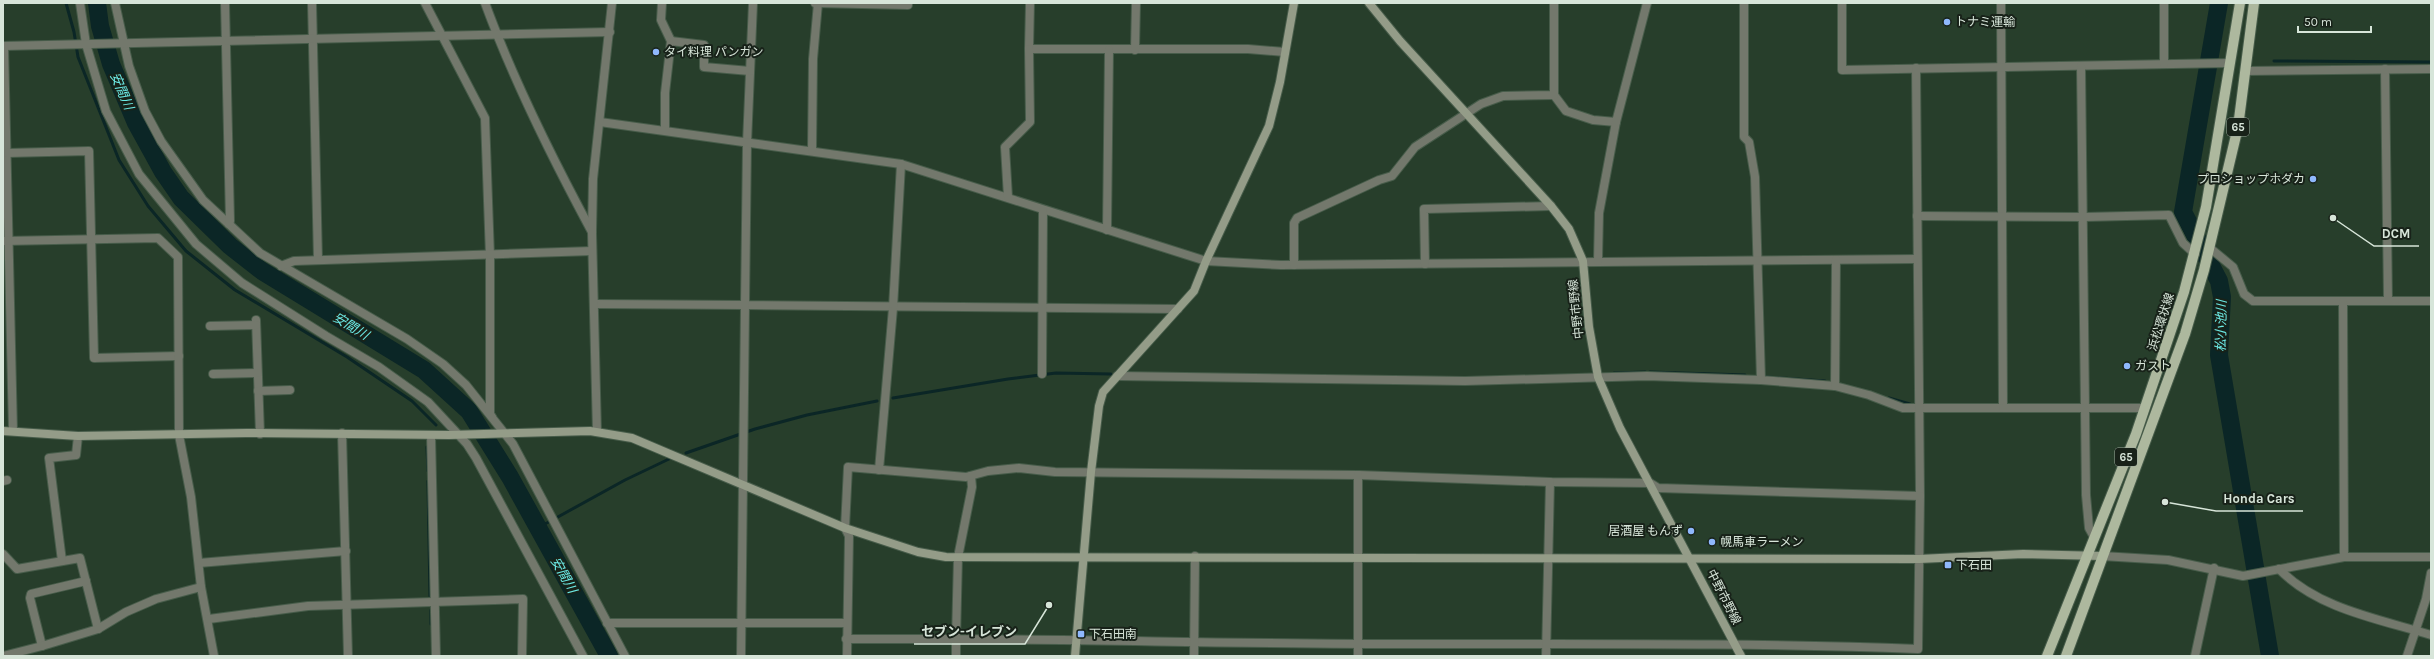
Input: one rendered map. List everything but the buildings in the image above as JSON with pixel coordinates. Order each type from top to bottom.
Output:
[{"type":"main road","name":"浜松環状線","points":[[2047,656],[2087,557],[2163,359],[2201,226],[2226,64],[2240,3]]},
{"type":"main road","name":"65","points":[[2066,656],[2185,334],[2204,270],[2238,127],[2244,71],[2254,3]]},
{"type":"street","points":[[80,3],[82,44],[106,111],[139,174],[196,244],[242,283],[326,336],[379,367],[428,402],[456,434],[467,444],[583,656]]},
{"type":"street","points":[[115,3],[129,66],[145,111],[161,141],[203,200],[260,253],[407,339],[443,364],[466,385],[513,444],[625,656]]},
{"type":"street","points":[[225,3],[230,213],[228,224]]},
{"type":"street","points":[[312,3],[318,260]]},
{"type":"street","points":[[425,3],[485,118],[490,256],[490,414],[502,432]]},
{"type":"street","points":[[485,3],[496,33],[554,160],[592,233]]},
{"type":"street","points":[[597,432],[592,251],[593,179],[612,3]]},
{"type":"street","points":[[662,3],[661,20],[671,42],[665,93],[665,130]]},
{"type":"street","points":[[741,656],[744,305],[747,143],[753,3]]},
{"type":"street","points":[[812,151],[813,58],[817,3],[908,6],[908,3]]},
{"type":"street","points":[[1008,197],[1005,147],[1030,122],[1030,3]]},
{"type":"street","points":[[1135,50],[1136,3]]},
{"type":"street","points":[[1076,656],[1091,472],[1099,406],[1103,392],[1194,291],[1206,261],[1269,126],[1294,3]]},
{"type":"street","name":"中野市野線","points":[[1369,3],[1551,206],[1569,229],[1583,261],[1589,327],[1598,377],[1620,428],[1741,656]]},
{"type":"street","points":[[1554,3],[1554,95],[1566,110],[1593,120],[1616,122]]},
{"type":"street","points":[[1598,261],[1599,213],[1616,122],[1647,3]]},
{"type":"street","points":[[1744,3],[1744,137],[1749,142],[1755,177],[1761,380]]},
{"type":"street","points":[[1842,3],[1842,70],[2198,63],[2226,64]]},
{"type":"street","points":[[2001,3],[2003,408]]},
{"type":"street","points":[[2164,3],[2164,64]]},
{"type":"street","points":[[13,431],[6,241],[7,153],[4,46],[442,36],[496,33],[610,32]]},
{"type":"street","points":[[671,42],[704,45],[704,67],[750,71]]},
{"type":"street","points":[[1029,49],[1248,49],[1285,52]]},
{"type":"street","points":[[1107,230],[1109,50]]},
{"type":"street","points":[[2081,66],[2084,217],[2086,495],[2089,528],[2094,537]]},
{"type":"street","points":[[846,639],[1358,642],[1453,644],[1546,642],[1589,645],[1735,645],[1916,653],[1920,496],[1916,259],[1916,68]]},
{"type":"street","points":[[2385,69],[2388,301]]},
{"type":"street","points":[[2244,71],[2431,69]]},
{"type":"street","points":[[1294,265],[1294,223],[1297,218],[1379,180],[1392,176],[1412,150],[1481,104],[1503,96],[1554,95]]},
{"type":"street","points":[[600,122],[902,164],[1206,261],[1244,264],[1294,265],[1758,259],[1916,259]]},
{"type":"street","points":[[7,153],[90,151],[94,358],[179,356]]},
{"type":"street","points":[[879,470],[893,308],[902,164]]},
{"type":"street","points":[[1425,264],[1424,208],[1551,206]]},
{"type":"street","points":[[1042,374],[1041,308],[1043,210]]},
{"type":"street","points":[[1917,216],[2084,217],[2169,215],[2183,243],[2194,254]]},
{"type":"street","points":[[6,241],[91,238],[158,238],[178,257],[180,435],[199,563],[201,587],[209,619],[214,656]]},
{"type":"street","points":[[2210,248],[2233,267],[2244,294],[2253,301],[2431,301]]},
{"type":"street","points":[[281,266],[294,261],[490,256],[592,251]]},
{"type":"street","points":[[1835,386],[1836,260]]},
{"type":"street","points":[[2344,302],[2344,557]]},
{"type":"street","points":[[594,304],[893,308],[1178,309]]},
{"type":"street","points":[[210,326],[256,323],[260,434]]},
{"type":"street","points":[[213,374],[257,373]]},
{"type":"street","points":[[1117,376],[1465,381],[1647,376],[1761,380],[1835,386],[1870,395],[1903,408],[2144,408]]},
{"type":"street","points":[[258,391],[290,390]]},
{"type":"street","points":[[3,431],[78,436],[342,433],[431,435],[502,432],[597,432],[632,438],[846,528],[918,552],[958,557],[1195,556],[1919,559],[2023,554],[2087,557],[2102,556],[2168,560],[2214,568],[2243,576],[2344,557],[2431,558]]},
{"type":"street","points":[[342,433],[348,656]]},
{"type":"street","points":[[431,435],[436,656]]},
{"type":"street","points":[[62,561],[50,458],[76,455],[78,436]]},
{"type":"street","points":[[846,656],[849,536],[846,528],[848,467],[966,477],[988,470],[1019,468],[1055,472],[1358,475],[1550,482],[1650,483],[1658,488],[1920,496]]},
{"type":"street","points":[[1358,475],[1360,557],[1358,656]]},
{"type":"street","points":[[956,656],[958,557],[972,487],[971,476]]},
{"type":"street","points":[[1546,656],[1550,482]]},
{"type":"street","points":[[199,563],[346,551]]},
{"type":"street","points":[[3,554],[17,569],[80,558],[98,629]]},
{"type":"street","points":[[1194,656],[1195,556]]},
{"type":"street","points":[[2195,656],[2214,568]]},
{"type":"street","points":[[2279,569],[2293,583],[2333,605],[2431,635]]},
{"type":"street","points":[[2407,656],[2426,599],[2431,573]]},
{"type":"street","points":[[42,646],[30,598],[32,594],[86,581]]},
{"type":"street","points":[[3,656],[98,629],[126,612],[156,599],[201,587]]},
{"type":"street","points":[[209,619],[308,606],[523,599],[522,656]]},
{"type":"street","points":[[607,623],[847,623]]},
{"type":"waterway","points":[[66,3],[74,32],[78,57],[119,160],[148,206],[186,251],[235,290],[347,357],[412,401],[436,425]]},
{"type":"waterway","name":"安間川","points":[[97,3],[100,26],[111,64],[136,123],[163,172],[181,198],[230,246],[262,271],[424,370],[469,411],[510,477],[609,656]]},
{"type":"waterway","name":"松小池川","points":[[2219,3],[2183,212],[2219,281],[2222,297],[2219,355],[2270,656]]},
{"type":"waterway","points":[[2274,61],[2431,62]]},
{"type":"waterway","points":[[1614,373],[1645,372]]},
{"type":"waterway","points":[[1650,372],[1745,375]]},
{"type":"waterway","points":[[893,398],[1008,379],[1056,373],[1111,374]]},
{"type":"waterway","points":[[1767,377],[1825,381]]},
{"type":"waterway","points":[[1889,398],[1910,404]]},
{"type":"waterway","points":[[686,453],[755,429],[807,415],[877,401]]},
{"type":"waterway","points":[[427,447],[428,471]]},
{"type":"waterway","points":[[556,518],[625,480],[669,459]]},
{"type":"waterway","points":[[428,481],[430,596]]},
{"type":"waterway","points":[[538,527],[549,522]]},
{"type":"waterway","points":[[431,610],[431,624]]},
{"type":"place","name":"トナミ運輸","points":[[1947,22]]},
{"type":"place","name":"タイ料理 パンガン","points":[[656,52]]},
{"type":"place","name":"プロショップホダカ","points":[[2313,179]]},
{"type":"place","name":"DCM","points":[[2333,218]]},
{"type":"place","name":"ガスト","points":[[2127,366]]},
{"type":"place","name":"Honda Cars","points":[[2165,502]]},
{"type":"place","name":"居酒屋 もんず","points":[[1691,531]]},
{"type":"place","name":"幌馬車ラーメン","points":[[1712,542]]},
{"type":"place","name":"下石田","points":[[1948,565]]},
{"type":"place","name":"セブン-イレブン","points":[[1049,605]]},
{"type":"place","name":"下石田南","points":[[1081,634]]}]
